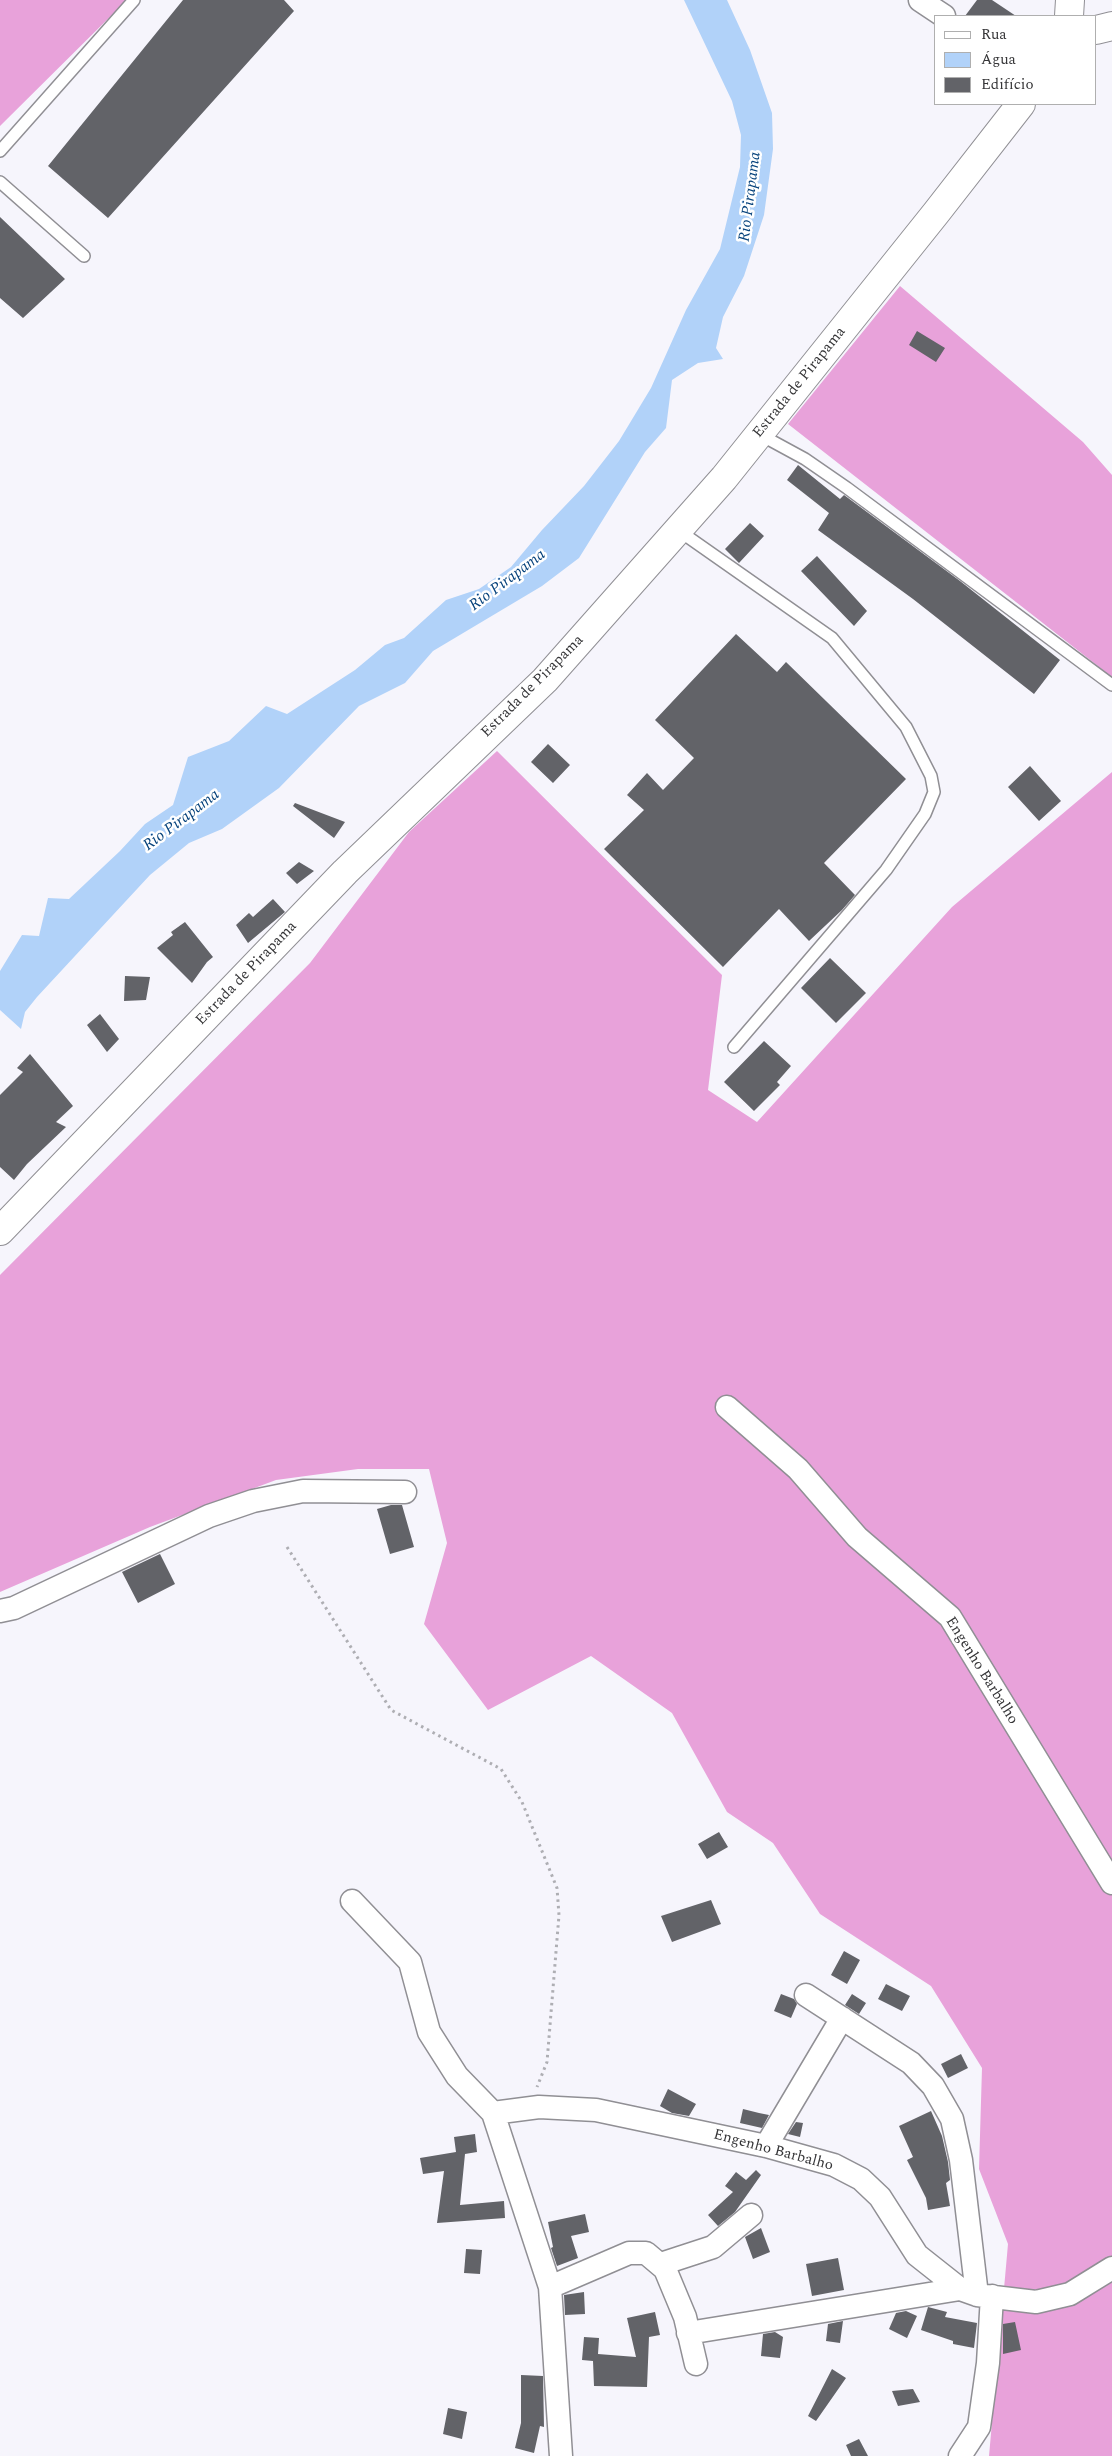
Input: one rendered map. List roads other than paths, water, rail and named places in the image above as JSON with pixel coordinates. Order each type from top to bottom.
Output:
[{"type":"main road","points":[[1069,15],[1070,0]]},
{"type":"main road","points":[[1070,15],[1082,0]]},
{"type":"main road","points":[[1097,23],[1112,10]]},
{"type":"main road","points":[[1097,30],[1112,26]]},
{"type":"main road","name":"Estrada de Pirapama","points":[[0,1231],[346,872],[544,680],[678,530],[759,434],[936,213],[1019,105]]},
{"type":"street","points":[[920,0],[942,15]]},
{"type":"street","name":"Engenho Barbalho","points":[[727,1408],[798,1469],[857,1537],[950,1617],[1112,1883]]},
{"type":"street","points":[[0,1611],[14,1608],[209,1516],[253,1501],[303,1491],[405,1492]]},
{"type":"street","points":[[352,1902],[410,1962],[429,2032],[457,2076],[493,2113],[550,2287],[561,2456]]},
{"type":"street","points":[[806,1995],[911,2063],[933,2086],[952,2120],[961,2160],[976,2293],[988,2363],[979,2427],[960,2456]]},
{"type":"street","points":[[766,2146],[842,2018]]},
{"type":"street","name":"Engenho Barbalho","points":[[493,2113],[528,2108],[596,2110],[766,2146],[834,2165],[862,2179],[880,2197],[916,2255],[976,2293],[1036,2302],[1070,2294],[1112,2268]]},
{"type":"street","points":[[661,2264],[713,2247],[750,2216]]},
{"type":"street","points":[[550,2287],[629,2253],[646,2253],[661,2264],[684,2317],[696,2364]]},
{"type":"street","points":[[688,2333],[976,2293]]},
{"type":"lane","points":[[0,152],[134,0]]},
{"type":"lane","points":[[0,182],[84,256]]},
{"type":"lane","points":[[759,434],[805,459],[847,488],[1112,685]]},
{"type":"lane","points":[[678,530],[832,638],[906,726],[931,776],[934,792],[925,814],[886,870],[734,1046]]},
{"type":"water","name":"Rio Pirapama","points":[[684,0],[727,0],[750,50],[772,113],[773,149],[764,215],[744,276],[723,317],[716,348],[723,359],[698,363],[672,380],[666,428],[645,452],[579,558],[542,586],[433,651],[405,683],[359,706],[279,788],[222,829],[189,843],[150,875],[37,997],[25,1012],[21,1029],[0,1010],[0,971],[22,935],[39,936],[48,898],[69,899],[120,851],[145,824],[173,805],[188,757],[229,741],[266,706],[287,714],[355,670],[385,645],[404,638],[446,600],[479,589],[511,567],[542,530],[584,486],[619,441],[651,388],[686,310],[720,249],[740,167],[741,135],[732,101]]}]
